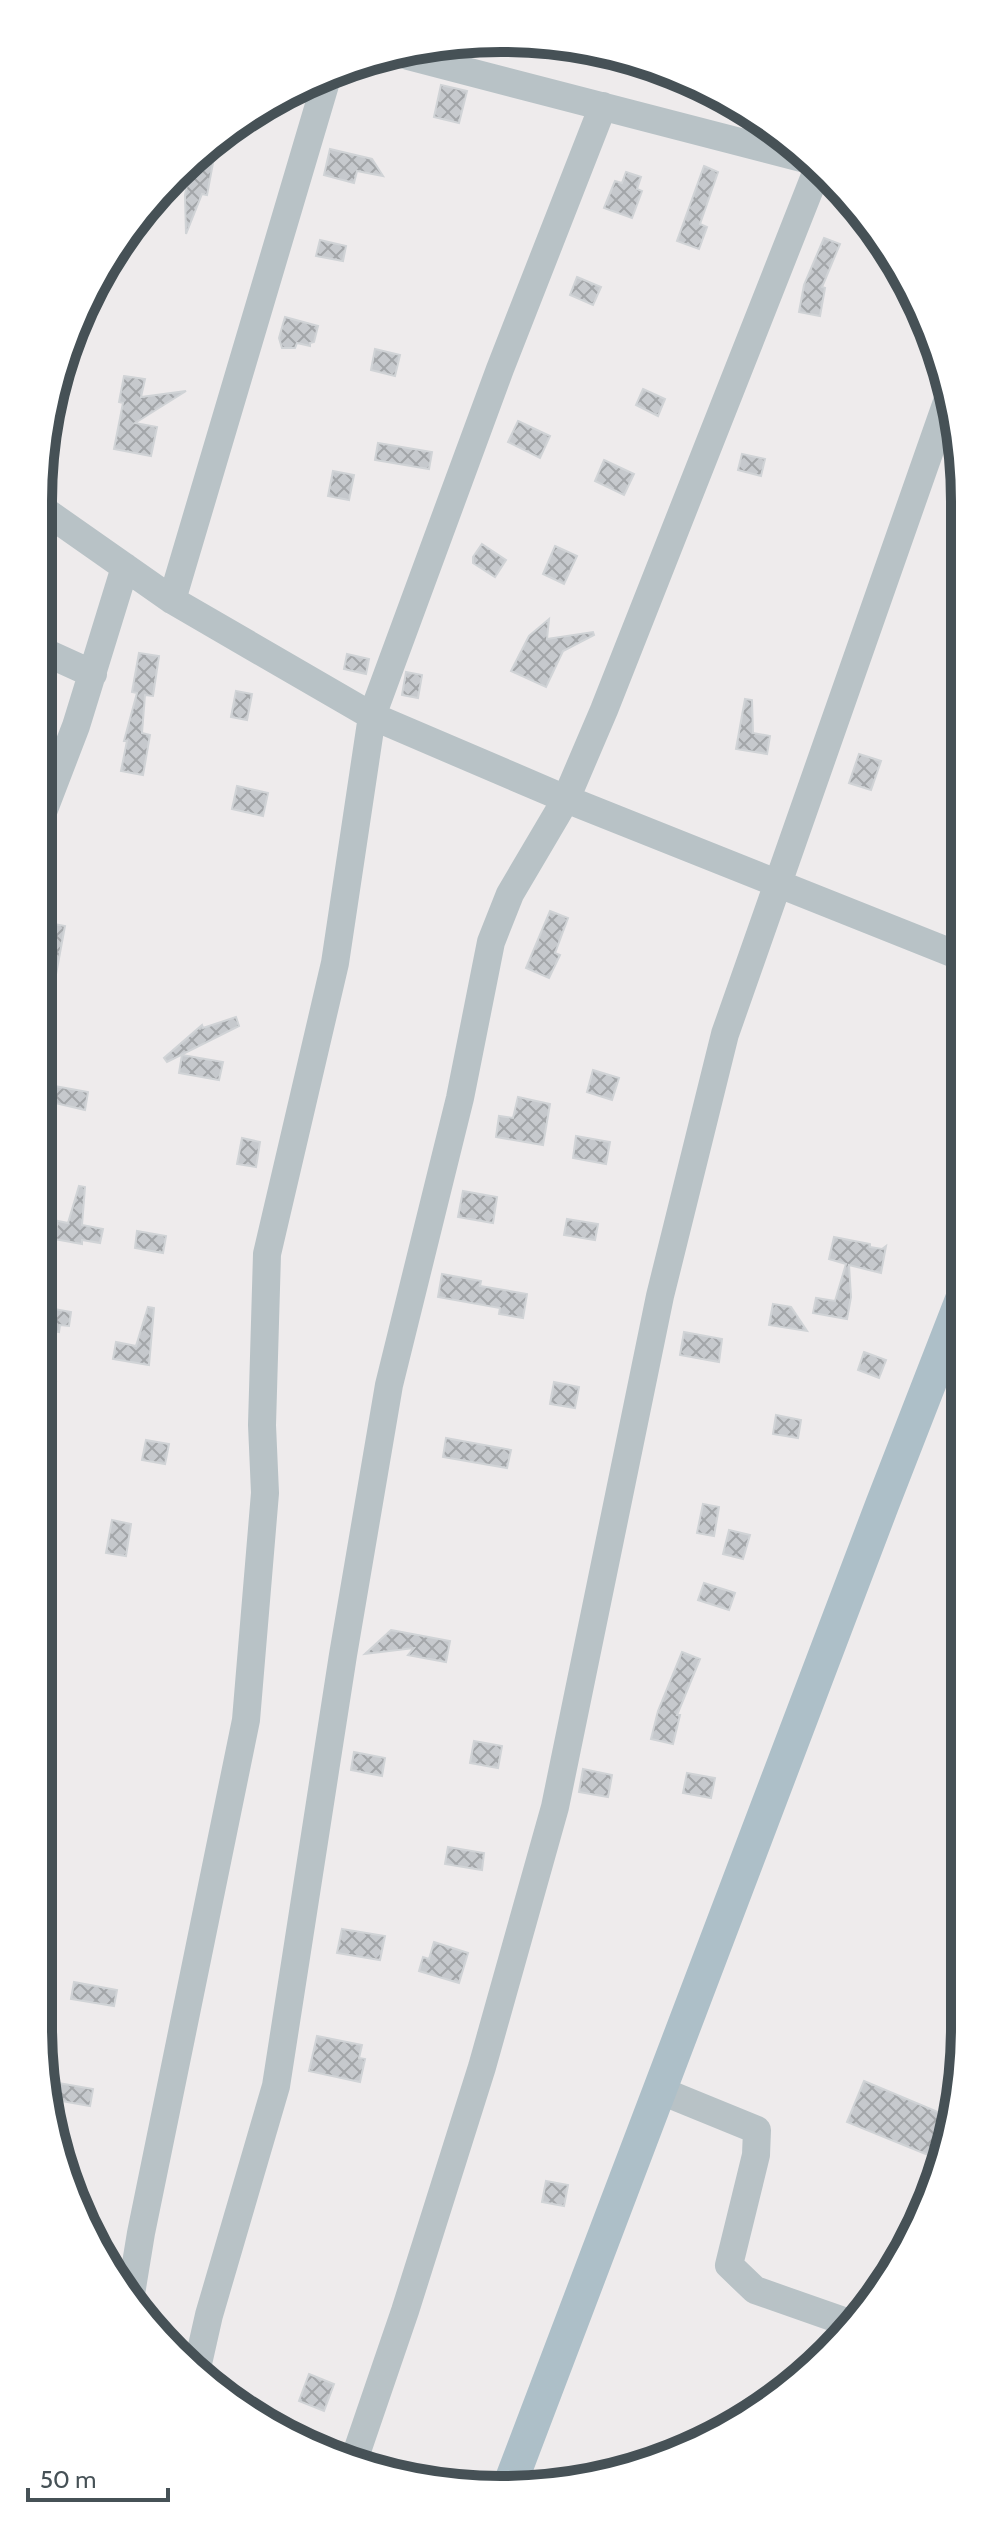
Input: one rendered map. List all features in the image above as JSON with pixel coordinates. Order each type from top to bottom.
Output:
[{"type":"main road","points":[[513,2476],[951,1328]]},
{"type":"street","points":[[422,60],[786,154]]},
{"type":"street","points":[[172,600],[324,88]]},
{"type":"street","points":[[133,2283],[246,1720],[265,1493],[262,1425],[267,1254],[335,963],[372,716],[500,369],[603,106]]},
{"type":"street","points":[[199,2358],[276,2086],[343,1655],[389,1385],[460,1098],[491,942],[510,894],[566,799],[604,710],[814,179]]},
{"type":"street","points":[[357,2452],[482,2067],[555,1807],[660,1296],[725,1034],[942,415]]},
{"type":"street","points":[[52,516],[172,600],[372,716],[566,799],[951,953]]},
{"type":"street","points":[[52,770],[93,674],[125,567]]},
{"type":"street","points":[[52,655],[93,674]]},
{"type":"street","points":[[659,2090],[757,2130],[756,2155],[729,2265],[755,2290],[841,2320]]},
{"type":"building","points":[[441,85],[467,91],[459,123],[434,117]]},
{"type":"building","points":[[330,149],[372,159],[383,176],[357,171],[354,183],[324,175]]},
{"type":"building","points":[[208,162],[213,163],[207,195],[202,194],[186,234],[188,180]]},
{"type":"building","points":[[704,166],[718,172],[700,224],[707,227],[699,249],[677,241]]},
{"type":"building","points":[[626,172],[641,177],[637,189],[642,191],[632,218],[604,208],[615,181],[622,183]]},
{"type":"building","points":[[824,238],[840,244],[822,287],[825,288],[820,316],[799,312],[804,285]]},
{"type":"building","points":[[320,240],[346,246],[343,261],[316,256]]},
{"type":"building","points":[[577,277],[601,287],[593,305],[570,295]]},
{"type":"building","points":[[285,317],[318,326],[310,346],[297,343],[295,348],[282,348],[279,338]]},
{"type":"building","points":[[375,349],[400,355],[395,376],[371,370]]},
{"type":"building","points":[[124,376],[145,379],[141,397],[186,391],[135,423],[157,427],[151,456],[114,449],[123,403],[119,402]]},
{"type":"building","points":[[643,389],[665,399],[658,416],[636,405]]},
{"type":"building","points":[[518,421],[550,436],[540,458],[508,442]]},
{"type":"building","points":[[378,443],[432,452],[429,469],[375,460]]},
{"type":"building","points":[[742,454],[765,459],[761,476],[738,470]]},
{"type":"building","points":[[604,460],[634,474],[624,495],[595,481]]},
{"type":"building","points":[[333,471],[354,475],[349,500],[328,496]]},
{"type":"building","points":[[482,544],[506,560],[495,577],[473,563],[473,557]]},
{"type":"building","points":[[555,546],[577,556],[564,584],[543,574]]},
{"type":"building","points":[[549,619],[547,639],[593,632],[594,635],[563,651],[546,687],[511,671],[529,636]]},
{"type":"building","points":[[139,653],[159,656],[153,696],[145,695],[142,733],[150,735],[143,775],[121,771],[127,741],[124,741],[137,693],[132,692]]},
{"type":"building","points":[[347,654],[369,659],[366,674],[344,669]]},
{"type":"building","points":[[406,672],[422,675],[418,698],[402,695]]},
{"type":"building","points":[[236,691],[252,694],[247,720],[231,717]]},
{"type":"building","points":[[745,699],[752,700],[753,733],[770,736],[767,754],[736,749]]},
{"type":"building","points":[[859,754],[881,761],[871,790],[849,783]]},
{"type":"building","points":[[237,786],[268,793],[263,816],[232,809]]},
{"type":"building","points":[[550,911],[568,918],[555,953],[560,955],[549,978],[526,968]]},
{"type":"building","points":[[52,924],[65,926],[52,985]]},
{"type":"building","points":[[236,1017],[239,1026],[167,1062],[164,1058],[202,1025],[203,1028]]},
{"type":"building","points":[[182,1055],[223,1062],[219,1080],[179,1073]]},
{"type":"building","points":[[593,1070],[619,1078],[612,1100],[587,1092]]},
{"type":"building","points":[[52,1086],[88,1092],[85,1110],[52,1102]]},
{"type":"building","points":[[518,1097],[550,1104],[543,1145],[496,1137],[499,1116],[513,1118]]},
{"type":"building","points":[[576,1136],[610,1142],[606,1164],[573,1158]]},
{"type":"building","points":[[242,1138],[260,1142],[256,1167],[237,1164]]},
{"type":"building","points":[[79,1186],[85,1187],[82,1225],[103,1229],[100,1243],[82,1240],[82,1244],[54,1239],[58,1221],[68,1223]]},
{"type":"building","points":[[463,1191],[497,1197],[493,1223],[458,1217]]},
{"type":"building","points":[[567,1219],[598,1224],[595,1240],[564,1235]]},
{"type":"building","points":[[137,1231],[166,1236],[163,1253],[135,1248]]},
{"type":"building","points":[[834,1237],[870,1244],[870,1247],[882,1249],[886,1246],[881,1273],[849,1265],[851,1297],[847,1319],[813,1313],[816,1298],[835,1301],[846,1264],[829,1259]]},
{"type":"building","points":[[442,1274],[481,1281],[480,1286],[527,1294],[523,1318],[499,1314],[500,1308],[438,1297]]},
{"type":"building","points":[[773,1304],[791,1307],[807,1331],[769,1325]]},
{"type":"building","points":[[148,1307],[154,1308],[149,1365],[113,1359],[116,1342],[136,1346]]},
{"type":"building","points":[[52,1309],[71,1312],[69,1326],[60,1325],[59,1332],[52,1331]]},
{"type":"building","points":[[684,1332],[722,1339],[719,1362],[680,1355]]},
{"type":"building","points":[[864,1352],[886,1360],[879,1378],[858,1370]]},
{"type":"building","points":[[52,1381],[56,1382],[52,1404]]},
{"type":"building","points":[[554,1382],[579,1387],[575,1408],[550,1404]]},
{"type":"building","points":[[776,1415],[801,1420],[798,1438],[773,1434]]},
{"type":"building","points":[[446,1438],[511,1450],[507,1468],[443,1457]]},
{"type":"building","points":[[146,1440],[169,1444],[165,1464],[142,1460]]},
{"type":"building","points":[[703,1504],[719,1507],[714,1536],[697,1533]]},
{"type":"building","points":[[112,1520],[131,1524],[126,1556],[106,1553]]},
{"type":"building","points":[[729,1530],[750,1535],[743,1559],[723,1554]]},
{"type":"building","points":[[704,1583],[735,1593],[729,1610],[698,1600]]},
{"type":"building","points":[[391,1630],[450,1641],[446,1662],[408,1655],[414,1648],[365,1654]]},
{"type":"building","points":[[682,1652],[700,1659],[677,1715],[680,1715],[673,1744],[651,1739],[658,1711]]},
{"type":"building","points":[[474,1741],[502,1746],[498,1768],[470,1763]]},
{"type":"building","points":[[354,1752],[385,1758],[382,1776],[351,1770]]},
{"type":"building","points":[[583,1769],[612,1775],[608,1797],[579,1792]]},
{"type":"building","points":[[687,1773],[715,1778],[711,1798],[683,1793]]},
{"type":"building","points":[[448,1847],[484,1853],[482,1870],[445,1864]]},
{"type":"building","points":[[342,1929],[385,1936],[380,1960],[337,1953]]},
{"type":"building","points":[[434,1942],[468,1953],[459,1983],[419,1971],[423,1957],[429,1959]]},
{"type":"building","points":[[74,1982],[117,1990],[114,2006],[71,1999]]},
{"type":"building","points":[[317,2036],[362,2045],[359,2058],[365,2059],[360,2082],[309,2071]]},
{"type":"building","points":[[864,2081],[942,2114],[932,2156],[847,2122]]},
{"type":"building","points":[[56,2083],[93,2089],[90,2106],[59,2101]]},
{"type":"building","points":[[546,2181],[568,2185],[564,2206],[542,2202]]},
{"type":"building","points":[[309,2374],[334,2384],[324,2411],[299,2401]]}]
